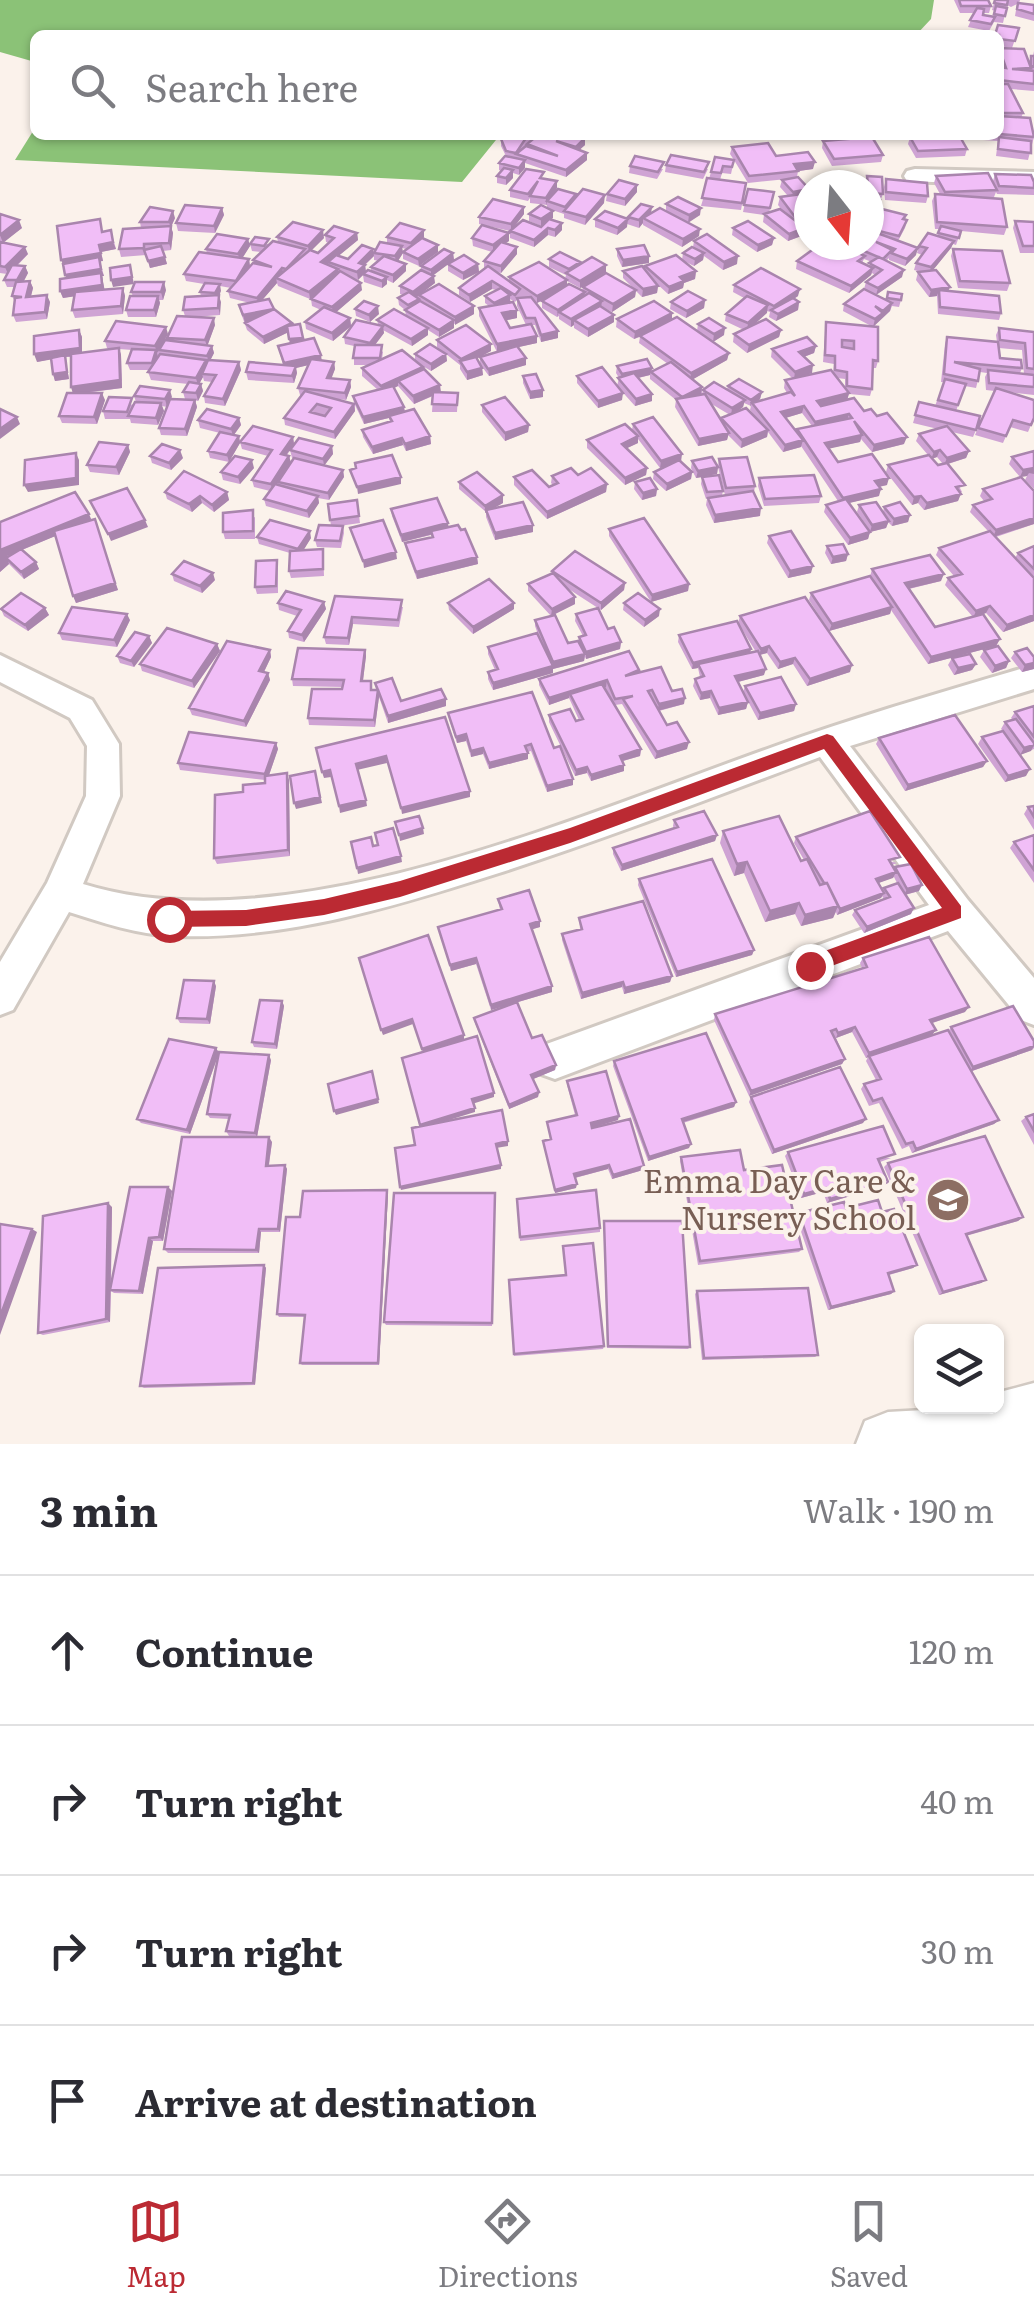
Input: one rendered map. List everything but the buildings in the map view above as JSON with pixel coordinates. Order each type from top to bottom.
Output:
[{"type":"main road","points":[[888,1444],[943,1440],[1034,1415]]},
{"type":"street","points":[[915,176],[1034,179]]},
{"type":"street","points":[[0,668],[81,709],[103,744],[104,796],[61,893],[11,964],[0,997]]},
{"type":"street","points":[[61,893],[115,911],[169,919],[246,918],[324,907],[400,889],[570,835],[827,741],[1034,677]]},
{"type":"street","points":[[827,741],[955,912],[1034,1007]]},
{"type":"street","points":[[555,1060],[955,912]]},
{"type":"green space","points":[[0,0],[934,0],[931,19],[921,30],[30,30],[30,61],[0,52]]},
{"type":"green space","points":[[30,136],[30,140],[496,140],[462,182],[15,160]]},
{"type":"place","name":"Emma Day Care & Nursery School","points":[[948,1200]]},
{"type":"route","points":[[169,919],[246,918],[324,907],[400,889],[570,835],[827,741],[955,912],[810,966]]}]
